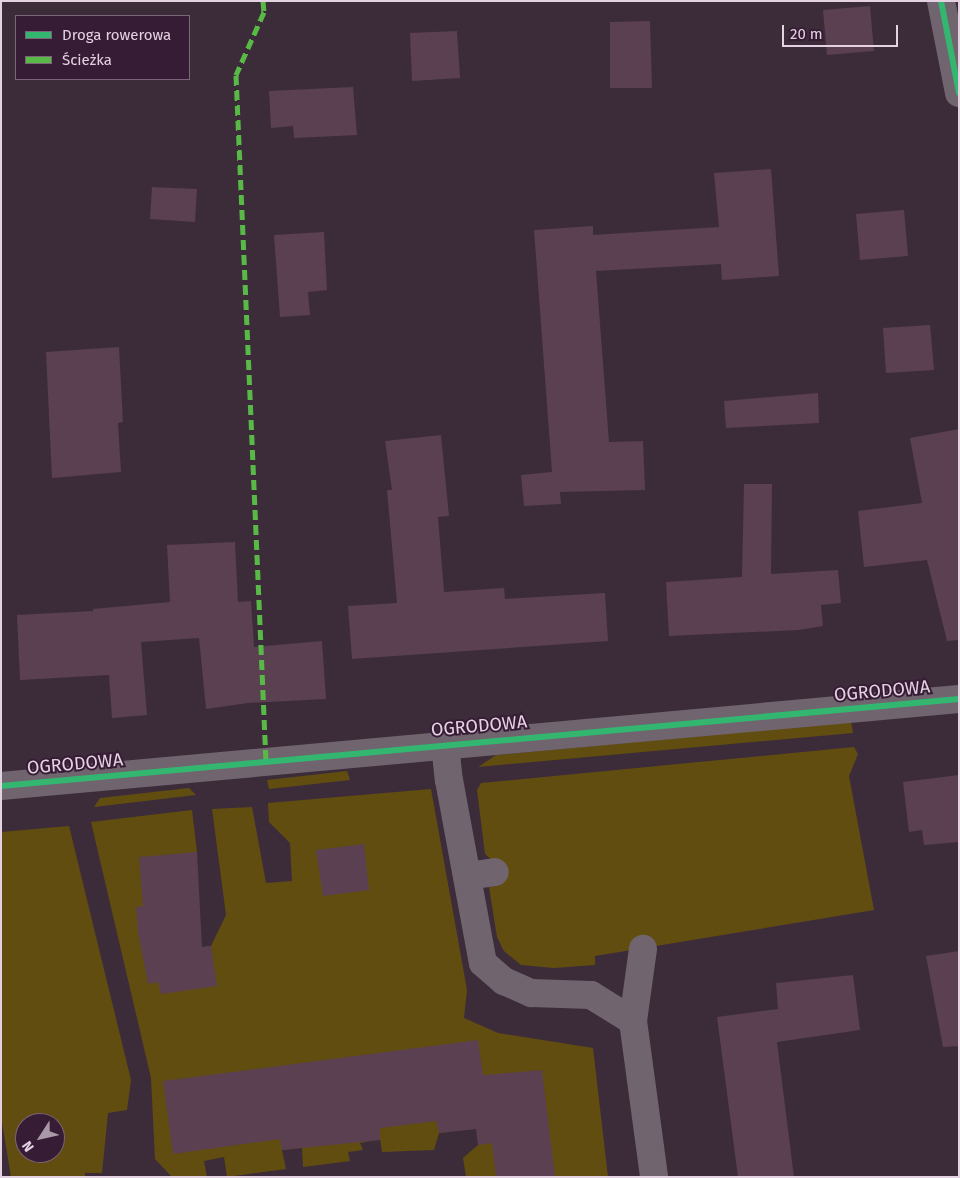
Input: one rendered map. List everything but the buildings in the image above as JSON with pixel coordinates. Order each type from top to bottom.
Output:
[{"type":"street","points":[[940,1],[959,93]]},
{"type":"street","name":"OGRODOWA","points":[[1,786],[445,744],[959,699]]},
{"type":"street","points":[[445,744],[449,780],[483,963],[504,982],[531,993],[591,994],[634,1021]]},
{"type":"street","points":[[466,876],[495,872]]},
{"type":"street","points":[[643,949],[634,1021],[654,1177]]},
{"type":"shaded area","points":[[851,722],[853,733],[478,767],[496,755]]},
{"type":"shaded area","points":[[854,747],[858,754],[849,776],[874,910],[595,956],[595,965],[554,968],[521,965],[504,951],[497,937],[489,887],[497,886],[494,862],[485,854],[477,790],[481,783]]},
{"type":"shaded area","points":[[347,771],[350,780],[269,789],[267,780]]},
{"type":"shaded area","points":[[189,788],[196,795],[94,807],[100,798]]},
{"type":"shaded area","points":[[431,789],[467,990],[464,1018],[498,1033],[593,1048],[608,1177],[466,1177],[463,1158],[478,1145],[489,1127],[439,1133],[434,1150],[382,1152],[380,1139],[360,1143],[363,1150],[348,1152],[350,1161],[303,1167],[302,1148],[282,1150],[286,1169],[227,1177],[224,1157],[204,1161],[207,1177],[172,1177],[155,1159],[151,1078],[91,822],[192,810],[197,852],[196,948],[211,946],[226,915],[212,809],[252,807],[266,883],[292,881],[290,843],[269,822],[268,803]]},
{"type":"shaded area","points":[[69,826],[131,1080],[127,1110],[108,1113],[102,1173],[85,1173],[85,1177],[11,1177],[1,1116],[1,832]]},
{"type":"marked path","points":[[263,1],[264,12],[236,75],[266,761]]},
{"type":"cycle path","points":[[941,1],[959,93]]},
{"type":"cycle path","points":[[1,786],[959,699]]}]
